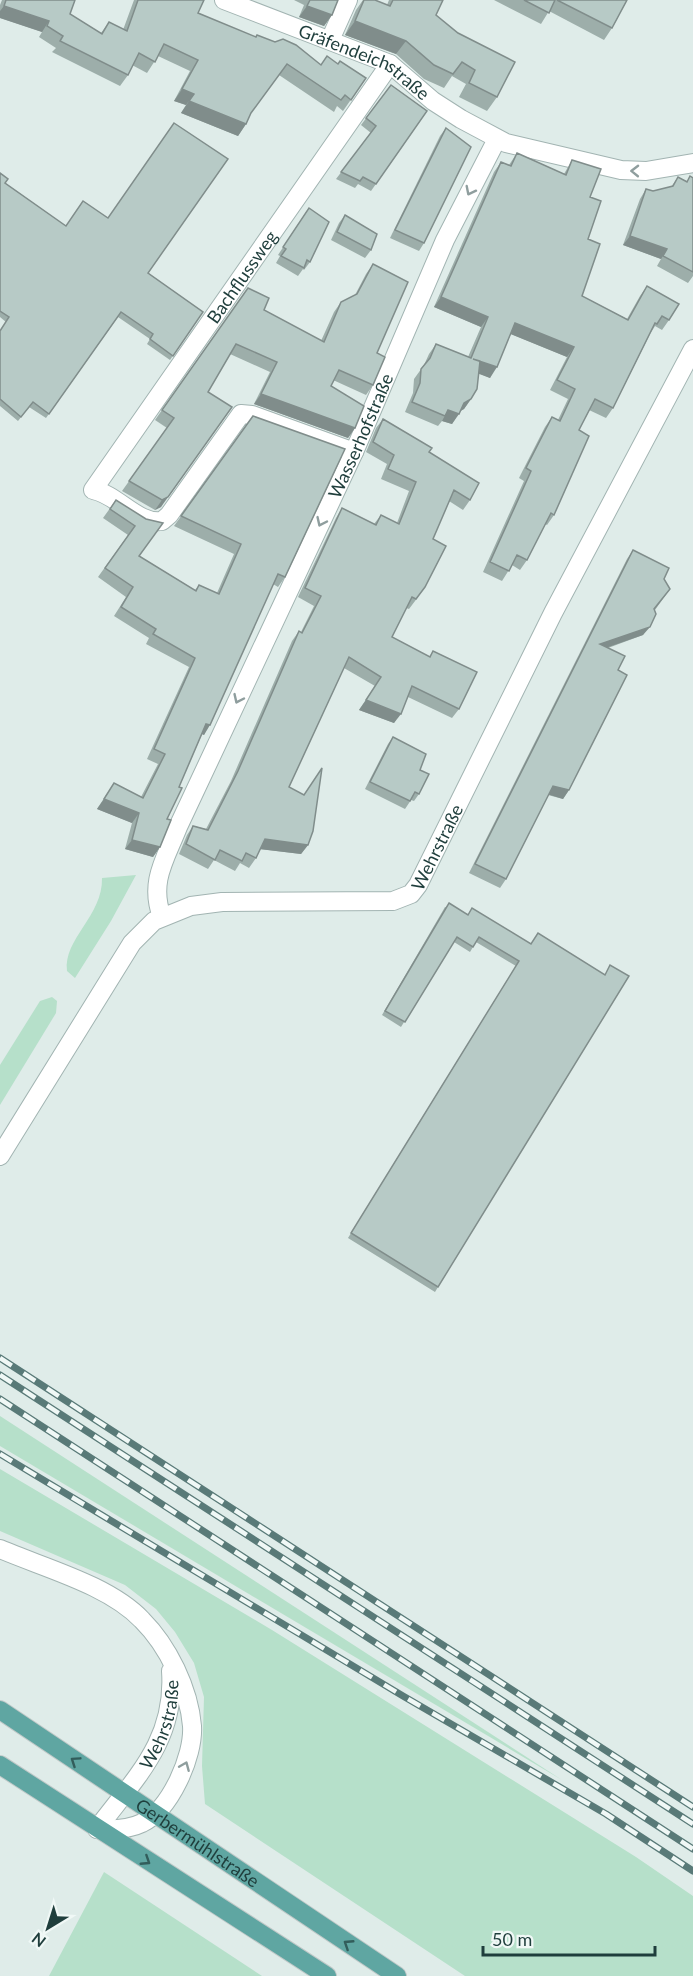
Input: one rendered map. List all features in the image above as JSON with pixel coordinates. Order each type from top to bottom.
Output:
[{"type":"main road","name":"Gerbermühlstraße","points":[[0,1710],[154,1816],[397,1976]]},
{"type":"main road","points":[[0,1765],[327,1976]]},
{"type":"street","name":"Gräfendeichstraße","points":[[224,0],[390,64],[433,101],[497,139]]},
{"type":"street","points":[[330,40],[348,0]]},
{"type":"street","name":"Bachflussweg","points":[[354,452],[252,415],[241,414],[205,468],[162,521],[146,519],[104,492],[93,490],[390,64]]},
{"type":"street","points":[[497,139],[530,150],[621,170],[646,171],[693,163]]},
{"type":"street","name":"Wasserhofstraße","points":[[162,917],[156,900],[157,878],[354,452],[445,240],[497,139]]},
{"type":"street","name":"Wehrstraße","points":[[0,1156],[132,943],[162,917],[191,906],[222,902],[393,901],[411,894],[423,878],[553,614],[693,349]]},
{"type":"street","name":"Wehrstraße","points":[[0,1549],[94,1588],[125,1605],[142,1620],[170,1660],[189,1709],[192,1726],[191,1743],[180,1777],[154,1816]]},
{"type":"street","name":"Wehrstraße","points":[[97,1829],[159,1743],[167,1724],[172,1687],[170,1660]]},
{"type":"street","points":[[97,1829],[111,1830],[130,1827],[154,1816]]},
{"type":"green space","points":[[136,875],[111,921],[75,978],[67,971],[67,959],[96,904],[101,892],[102,878]]},
{"type":"green space","points":[[52,997],[57,1001],[56,1013],[0,1105],[0,1065],[40,1001]]},
{"type":"green space","points":[[0,1416],[562,1780],[0,1446]]},
{"type":"green space","points":[[0,1469],[272,1630],[636,1857],[693,1896],[693,1976],[465,1976],[205,1804],[202,1766],[204,1697],[194,1663],[175,1632],[156,1609],[125,1585],[0,1531]]},
{"type":"green space","points":[[104,1872],[262,1976],[49,1976]]},
{"type":"building","points":[[6,0],[75,0],[70,14],[102,34],[109,22],[127,31],[138,0],[204,0],[198,13],[256,37],[257,35],[275,42],[283,39],[296,45],[321,65],[327,56],[338,64],[340,61],[366,78],[351,100],[345,95],[341,100],[287,64],[251,113],[246,124],[189,101],[194,94],[182,89],[198,60],[164,44],[155,62],[139,53],[128,75],[60,41],[63,36],[47,26],[49,21],[4,6]]},
{"type":"building","points":[[310,0],[338,0],[332,15],[307,6]]},
{"type":"building","points":[[364,0],[375,0],[390,6],[393,0],[443,0],[436,15],[458,33],[515,62],[497,97],[469,83],[475,70],[462,62],[453,74],[434,65],[406,41],[355,21]]},
{"type":"building","points":[[524,0],[555,0],[549,13]]},
{"type":"building","points":[[557,0],[627,0],[612,28]]},
{"type":"building","points":[[391,85],[427,111],[376,184],[363,177],[360,181],[341,172],[376,126],[366,118]]},
{"type":"building","points":[[174,123],[228,159],[148,273],[203,312],[173,356],[150,339],[153,334],[121,312],[49,414],[33,402],[21,417],[0,399],[0,331],[9,317],[0,311],[0,173],[8,179],[5,183],[66,226],[83,201],[108,218]]},
{"type":"building","points":[[446,128],[471,147],[424,243],[395,230]]},
{"type":"building","points":[[517,153],[566,175],[572,160],[601,169],[590,197],[601,201],[588,239],[600,244],[582,296],[628,320],[647,286],[679,304],[669,320],[662,316],[657,324],[655,323],[613,408],[595,399],[579,430],[589,436],[554,515],[551,513],[527,560],[517,555],[509,571],[490,562],[531,471],[526,468],[552,417],[560,421],[575,389],[557,380],[574,347],[515,323],[497,367],[480,361],[477,389],[471,399],[464,403],[459,414],[448,410],[445,416],[412,402],[420,383],[421,369],[430,358],[436,344],[471,358],[488,317],[441,297],[501,162],[511,166]]},
{"type":"building","points":[[690,176],[693,178],[693,272],[663,256],[667,249],[630,236],[646,189],[653,191],[673,186],[678,177],[687,182]]},
{"type":"building","points":[[309,208],[329,222],[310,262],[307,260],[304,268],[281,256],[286,249],[283,247]]},
{"type":"building","points":[[345,215],[377,234],[371,250],[337,232]]},
{"type":"building","points":[[373,264],[408,282],[377,353],[385,357],[373,385],[339,370],[331,386],[364,406],[355,428],[261,394],[277,362],[236,344],[208,392],[232,407],[168,497],[162,500],[129,481],[174,418],[162,410],[248,288],[269,298],[264,310],[324,342],[341,302],[357,294]]},
{"type":"building","points":[[253,416],[345,449],[285,577],[278,574],[210,725],[206,724],[179,787],[182,788],[167,819],[171,820],[160,847],[132,840],[139,813],[104,799],[114,783],[143,798],[165,754],[154,749],[195,658],[153,634],[156,629],[121,607],[133,587],[105,568],[135,526],[110,509],[116,500],[146,519],[163,523],[139,556],[196,591],[199,585],[219,594],[241,544],[181,516]]},
{"type":"building","points":[[383,419],[432,448],[429,452],[479,483],[470,500],[454,490],[433,539],[446,546],[425,587],[416,599],[412,597],[392,637],[430,657],[433,651],[477,672],[459,709],[412,686],[401,714],[366,700],[381,677],[349,657],[289,787],[304,795],[322,768],[313,831],[308,845],[265,839],[256,858],[246,853],[242,861],[220,850],[215,860],[186,844],[193,826],[208,830],[238,771],[299,631],[302,633],[321,596],[305,588],[342,508],[376,525],[381,515],[399,524],[416,482],[388,469],[394,455],[373,442]]},
{"type":"building","points":[[633,550],[669,568],[664,579],[670,589],[654,609],[656,614],[650,627],[600,644],[625,656],[618,670],[627,675],[569,790],[553,786],[506,879],[475,864]]},
{"type":"building","points":[[393,737],[426,754],[420,770],[429,774],[419,794],[415,792],[410,801],[370,782]]},
{"type":"building","points":[[449,903],[468,915],[472,908],[531,944],[538,933],[605,975],[610,965],[629,976],[438,1287],[351,1233],[519,961],[479,937],[473,947],[457,937],[405,1022],[385,1011]]},
{"type":"railway","points":[[0,1358],[693,1807]]},
{"type":"railway","points":[[0,1375],[693,1824]]},
{"type":"railway","points":[[0,1399],[693,1849]]},
{"type":"railway","points":[[0,1454],[403,1696],[606,1814],[693,1871]]}]
